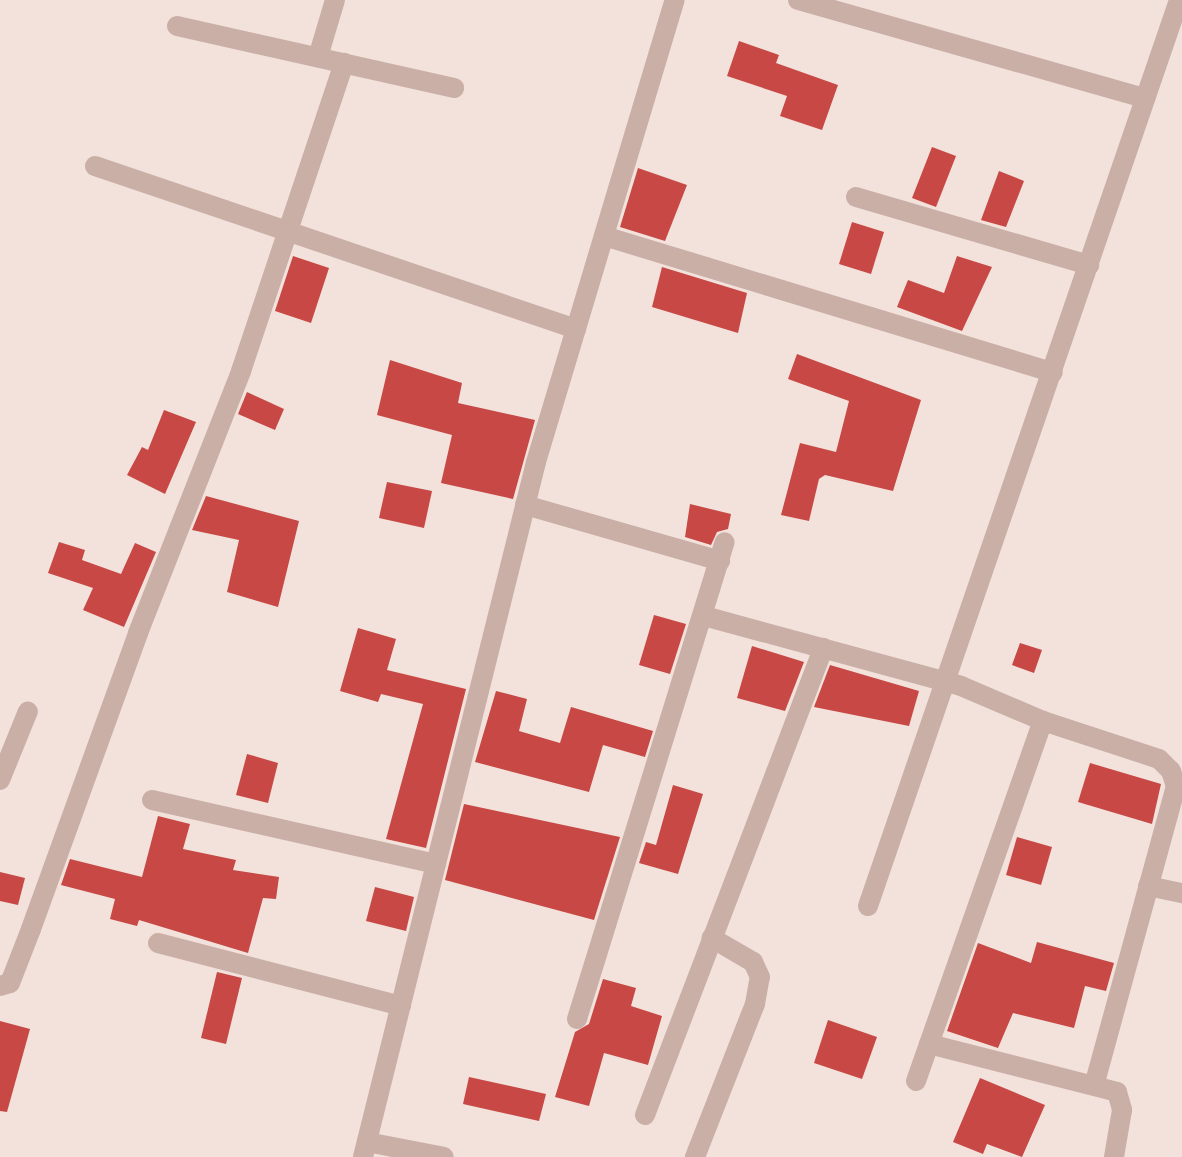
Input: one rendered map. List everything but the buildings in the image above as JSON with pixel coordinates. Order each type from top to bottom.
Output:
[{"type":"street","points":[[318,57],[335,0]]},
{"type":"street","points":[[444,1157],[365,1150],[525,505],[675,0]]},
{"type":"street","points":[[798,0],[1145,98]]},
{"type":"street","points":[[868,906],[949,682],[1179,0]]},
{"type":"street","points":[[177,26],[454,88]]},
{"type":"street","points":[[0,986],[10,983],[138,633],[241,371],[344,63]]},
{"type":"street","points":[[95,166],[576,329]]},
{"type":"street","points":[[856,197],[1089,265]]},
{"type":"street","points":[[604,236],[1053,372]]},
{"type":"street","points":[[525,505],[722,552],[577,1019]]},
{"type":"street","points":[[704,616],[949,682],[1043,721],[1159,759],[1171,771],[1176,786],[1094,1085]]},
{"type":"street","points":[[645,1115],[823,648]]},
{"type":"street","points":[[0,780],[28,711]]},
{"type":"street","points":[[916,1081],[1043,721]]},
{"type":"street","points":[[152,800],[436,864]]},
{"type":"street","points":[[1148,886],[1182,893]]},
{"type":"street","points":[[695,1157],[755,1004],[760,977],[753,962],[712,938]]},
{"type":"street","points":[[158,943],[401,1006]]},
{"type":"street","points":[[929,1044],[1117,1092],[1122,1110],[1114,1157]]}]
